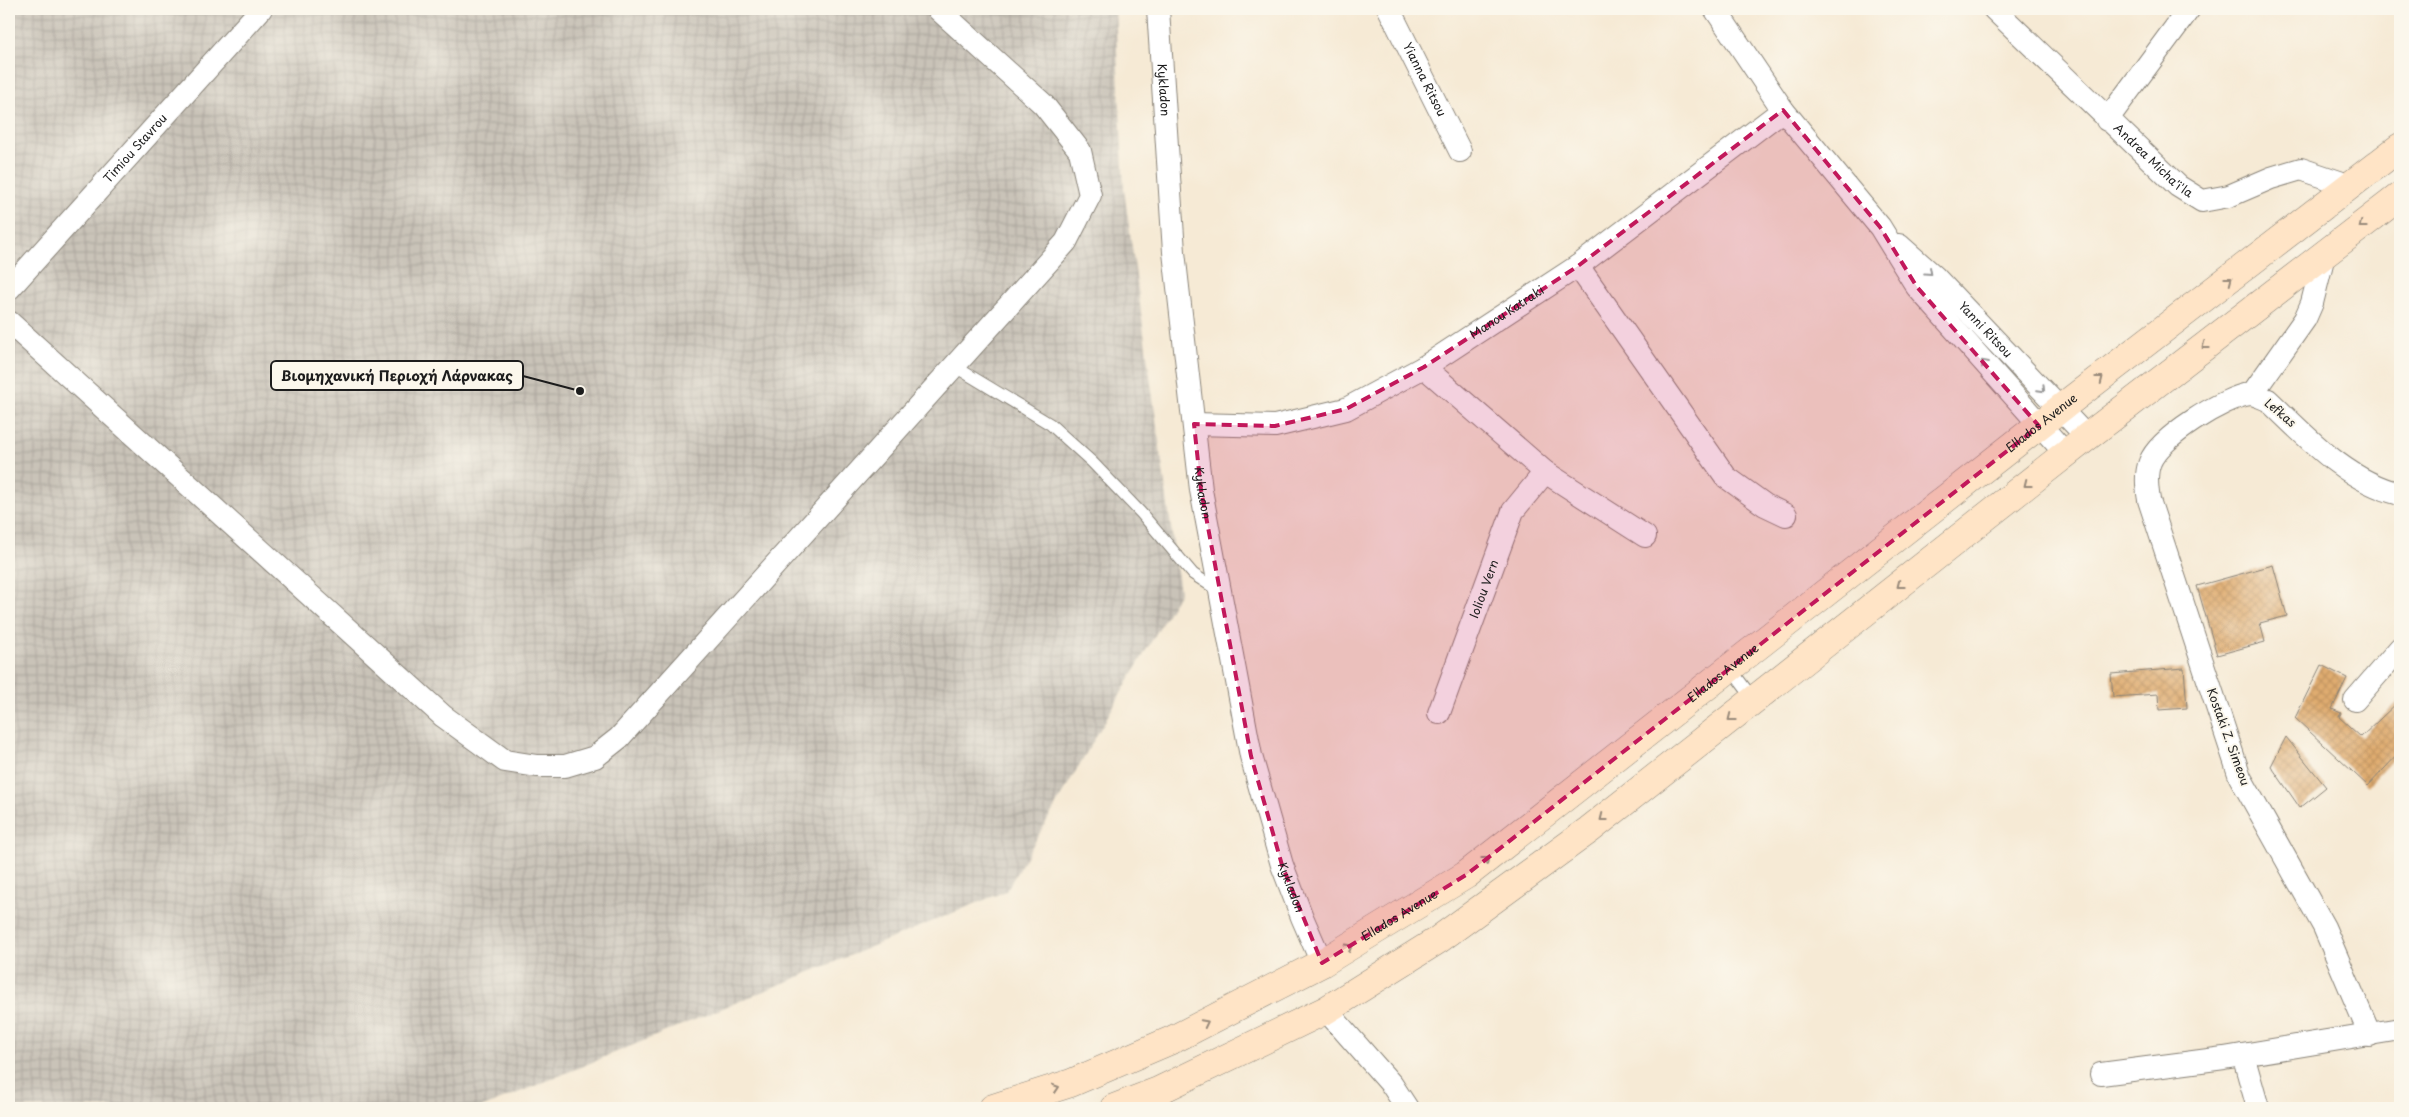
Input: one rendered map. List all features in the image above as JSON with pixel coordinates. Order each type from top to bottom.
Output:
[{"type":"main road","name":"Ellados Avenue","points":[[993,1108],[1071,1083],[1174,1039],[1322,963],[1466,875],[2061,408],[2400,147]]},
{"type":"main road","points":[[1114,1108],[1158,1091],[1326,1010],[1438,940],[1588,830],[2087,437],[2400,196]]},
{"type":"street","name":"Timiou Stavrou","points":[[9,289],[261,9]]},
{"type":"street","points":[[9,322],[443,716],[505,761],[537,766],[565,766],[594,757],[619,738],[1066,242],[1090,195],[1080,151],[1044,104],[938,9]]},
{"type":"street","name":"Kykladon","points":[[1158,9],[1174,252],[1202,490],[1251,756],[1282,865],[1322,963]]},
{"type":"street","name":"Yianna Ritsou","points":[[1389,9],[1460,151]]},
{"type":"street","name":"Yanni Ritsou","points":[[1715,9],[1783,110],[1880,228],[1917,287],[2039,426],[2066,454]]},
{"type":"street","name":"Andrea Micha'i'la","points":[[1994,9],[2107,120],[2178,186],[2202,201],[2229,196],[2271,178],[2301,170],[2351,186]]},
{"type":"street","points":[[2107,120],[2189,9]]},
{"type":"street","name":"Manou Katraki","points":[[1194,424],[1276,426],[1346,409],[1424,367],[1578,266],[1783,110]]},
{"type":"street","name":"Yanni Ritsou","points":[[1880,228],[1935,277],[2087,437]]},
{"type":"street","points":[[2252,394],[2305,319],[2312,303],[2324,255]]},
{"type":"street","points":[[1578,266],[1726,477],[1765,505],[1786,515]]},
{"type":"street","points":[[1424,367],[1545,472],[1645,536]]},
{"type":"street","name":"Lefkas","points":[[2157,450],[2207,411],[2232,398],[2252,394],[2268,400],[2347,472],[2382,490],[2400,494]]},
{"type":"street","name":"Kostaki Z. Simeou","points":[[2157,450],[2149,462],[2147,474],[2149,500],[2240,778],[2324,927],[2370,1035]]},
{"type":"street","name":"Ioliou Vern","points":[[1439,713],[1513,511],[1545,472]]},
{"type":"street","points":[[2356,700],[2400,648]]},
{"type":"street","points":[[1326,1010],[1392,1085],[1407,1108]]},
{"type":"street","points":[[2101,1074],[2243,1055],[2370,1035],[2400,1028]]},
{"type":"street","points":[[2243,1055],[2258,1108]]},
{"type":"lane","points":[[954,366],[1050,424],[1092,462],[1135,507],[1193,574],[1220,592]]},
{"type":"lane","points":[[1730,668],[1754,700]]},
{"type":"highlighted area","points":[[1783,110],[1880,227],[1917,287],[2039,426],[1466,875],[1322,963],[1282,865],[1251,756],[1201,490],[1194,424],[1275,426],[1346,409],[1424,367],[1578,266]]},
{"type":"shaded area","points":[[9,9],[1115,9],[1124,190],[1180,592],[1006,891],[481,1108],[9,1108]]},
{"type":"building","points":[[2273,565],[2287,616],[2260,623],[2265,642],[2217,655],[2197,586]]},
{"type":"building","points":[[2321,665],[2347,678],[2332,709],[2341,713],[2339,717],[2361,737],[2400,700],[2400,752],[2368,786],[2295,718]]},
{"type":"building","points":[[2184,668],[2187,708],[2159,710],[2158,694],[2113,697],[2111,674]]},
{"type":"building","points":[[2286,737],[2326,787],[2300,808],[2271,766]]},
{"type":"place","name":"Βιομηχανική Περιοχή Λάρνακας","points":[[580,391]]}]
